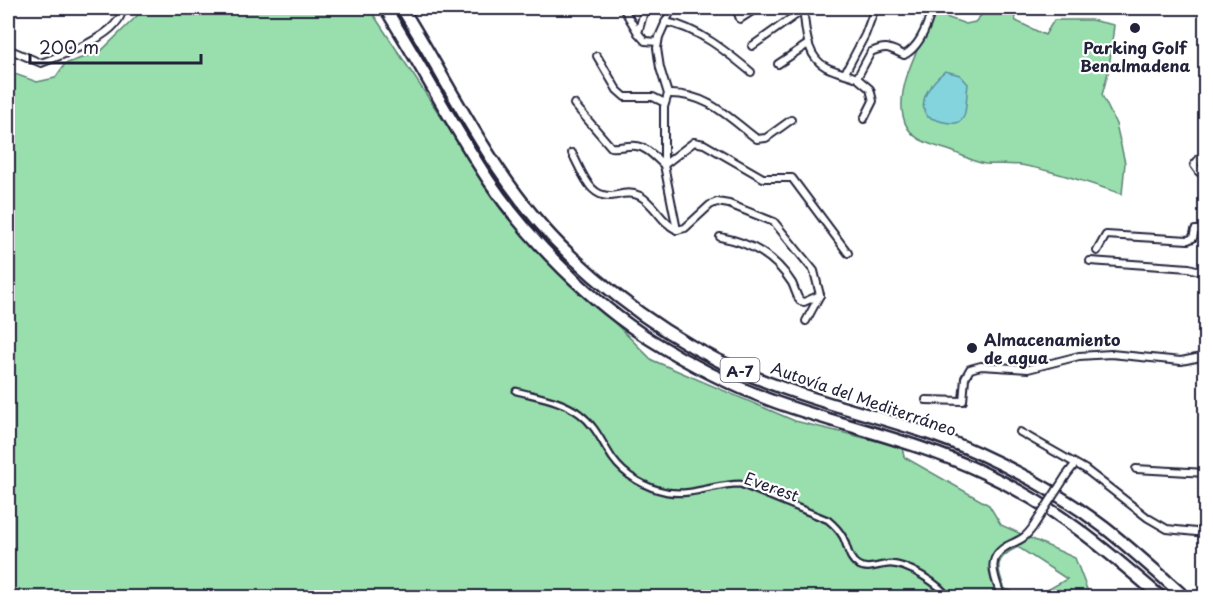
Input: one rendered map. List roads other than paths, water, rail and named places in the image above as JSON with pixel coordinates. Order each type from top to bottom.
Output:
[{"type":"highway","name":"Autovía del Mediterráneo","points":[[385,8],[468,147],[514,215],[567,272],[649,339],[703,370],[776,402],[957,461],[995,478],[1059,514],[1091,537],[1162,597]]},
{"type":"highway","name":"Autovía del Mediterráneo","points":[[402,8],[467,121],[504,179],[569,254],[632,307],[719,361],[769,383],[945,440],[978,453],[1039,484],[1104,528],[1186,597]]},
{"type":"street","points":[[8,49],[41,63],[67,54],[116,25],[122,8]]},
{"type":"street","points":[[623,8],[645,41],[658,42]]},
{"type":"street","points":[[638,33],[645,8]]},
{"type":"street","points":[[672,8],[658,42],[660,68],[668,94],[665,103],[664,165],[677,230]]},
{"type":"street","points":[[736,8],[740,18],[757,8]]},
{"type":"street","points":[[845,73],[876,8]]},
{"type":"street","points":[[857,78],[871,52],[884,47],[892,48],[904,55],[909,53],[928,21],[932,8]]},
{"type":"street","points":[[752,46],[803,9],[808,44],[815,57],[824,66],[857,78],[870,89],[873,101],[864,119]]},
{"type":"street","points":[[665,22],[690,30],[727,53],[751,72]]},
{"type":"street","points":[[778,64],[808,44]]},
{"type":"street","points":[[597,56],[617,90],[625,97],[653,97],[665,103]]},
{"type":"street","points":[[668,94],[691,95],[704,100],[757,139],[766,138],[791,120]]},
{"type":"street","points":[[574,104],[611,147],[638,146],[664,165]]},
{"type":"street","points":[[664,165],[694,142],[717,150],[763,178],[792,178],[848,253]]},
{"type":"street","points":[[572,153],[590,188],[598,195],[607,198],[628,193],[642,197],[667,225],[677,230],[685,228],[710,205],[717,202],[729,204],[774,222],[814,271],[820,295],[806,321]]},
{"type":"street","points":[[1205,158],[1197,160],[1195,168],[1199,172],[1206,171]]},
{"type":"street","points":[[1097,251],[1106,235],[1188,240],[1193,238],[1195,230],[1206,230]]},
{"type":"street","points":[[720,237],[739,241],[770,257],[793,286],[800,301],[804,302],[820,295]]},
{"type":"street","points":[[1090,261],[1189,268],[1206,273]]},
{"type":"street","points":[[926,400],[963,401],[965,378],[970,369],[981,366],[1028,369],[1078,356],[1111,354],[1181,361],[1206,356]]},
{"type":"street","name":"Everest","points":[[516,391],[553,401],[578,413],[598,434],[620,467],[640,482],[668,492],[685,493],[740,484],[828,520],[843,536],[850,558],[859,565],[869,567],[899,565],[937,584],[949,597]]},
{"type":"street","points":[[1020,432],[1107,485],[1148,518],[1167,529],[1196,532],[1206,529]]},
{"type":"street","points":[[1002,597],[993,573],[996,556],[1005,547],[1024,539],[1075,464]]},
{"type":"street","points":[[1136,469],[1206,473]]},
{"type":"water","points":[[945,71],[960,75],[968,84],[965,114],[958,123],[942,122],[928,117],[923,104],[935,80]]},
{"type":"place","name":"Parking Golf Benalmadena","points":[[1135,28]]},
{"type":"place","name":"Almacenamiento de agua","points":[[972,348]]}]
